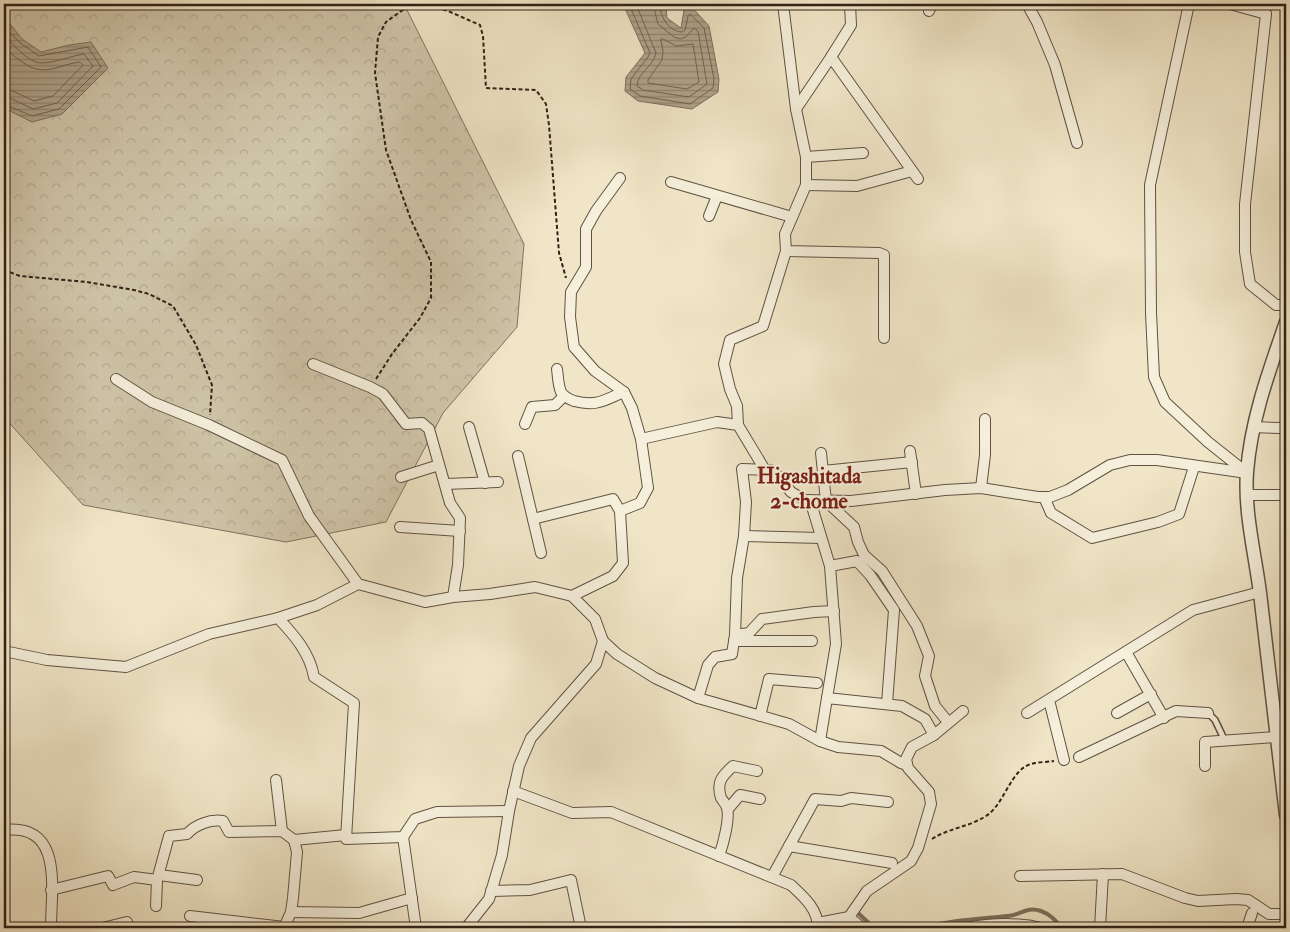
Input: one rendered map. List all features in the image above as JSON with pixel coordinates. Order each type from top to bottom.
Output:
[{"type":"street","points":[[765,470],[738,425],[737,406],[730,389],[724,364],[730,340],[763,326],[786,251],[785,234],[806,185],[806,157],[796,109],[783,4]]},
{"type":"street","points":[[796,109],[850,25],[850,4]]},
{"type":"street","points":[[1027,4],[1037,22],[1055,65],[1077,143]]},
{"type":"street","points":[[1189,4],[1150,185],[1151,312],[1154,377],[1165,402],[1208,442],[1247,473]]},
{"type":"street","points":[[1230,4],[1266,14]]},
{"type":"street","points":[[1260,4],[1266,14],[1245,204],[1245,252],[1250,284],[1276,305],[1286,305]]},
{"type":"street","points":[[806,185],[857,186],[915,175],[831,57]]},
{"type":"street","points":[[806,157],[863,153]]},
{"type":"street","points":[[620,178],[596,211],[586,230],[586,267],[571,292],[570,317],[574,348],[595,370],[624,392],[632,408],[641,439],[648,488],[640,503],[620,512]]},
{"type":"street","points":[[671,182],[792,217]]},
{"type":"street","points":[[709,216],[717,196]]},
{"type":"street","points":[[786,251],[879,253],[884,255],[884,338]]},
{"type":"street","points":[[1286,322],[1260,397],[1253,427],[1247,473],[1247,495],[1280,744],[1286,815]]},
{"type":"street","points":[[313,364],[383,394],[406,424],[422,423],[429,429],[450,503],[460,518],[458,565],[453,596]]},
{"type":"street","points":[[557,369],[561,391],[564,396],[571,400],[590,404],[598,403],[624,392]]},
{"type":"street","points":[[116,379],[152,402],[209,425],[282,460],[308,516],[358,584],[425,602],[453,596],[490,594],[536,586],[572,596],[595,619],[603,640],[617,654],[655,678],[698,698],[789,724],[820,742],[838,747],[881,751],[907,765]]},
{"type":"street","points":[[525,424],[532,407],[555,405],[564,396]]},
{"type":"street","points":[[981,488],[985,455],[985,418]]},
{"type":"street","points":[[641,439],[717,422],[738,425]]},
{"type":"street","points":[[1253,427],[1279,428],[1286,426]]},
{"type":"street","points":[[469,427],[485,483]]},
{"type":"street","points":[[910,451],[916,494]]},
{"type":"street","points":[[821,453],[826,501],[854,527],[864,555],[882,571],[917,626],[929,656],[925,676],[935,706],[948,722]]},
{"type":"street","points":[[518,456],[541,553]]},
{"type":"street","points":[[698,698],[708,664],[715,657],[732,654],[737,578],[744,536],[746,502],[742,469],[771,470],[781,478],[791,492],[805,500],[826,501],[851,501],[981,488],[1050,497],[1068,490],[1110,465],[1130,460],[1157,460],[1194,467],[1247,473]]},
{"type":"street","points":[[823,471],[912,462]]},
{"type":"street","points":[[401,477],[439,466]]},
{"type":"street","points":[[1044,497],[1051,513],[1092,538],[1158,522],[1178,514],[1194,467]]},
{"type":"street","points":[[444,484],[498,482]]},
{"type":"street","points":[[1247,495],[1286,495]]},
{"type":"street","points":[[533,519],[612,499],[620,512],[623,563],[613,576],[572,596]]},
{"type":"street","points":[[810,500],[830,566],[836,644],[820,742]]},
{"type":"street","points":[[400,527],[460,531]]},
{"type":"street","points":[[744,536],[821,538]]},
{"type":"street","points":[[830,566],[857,561],[870,574],[894,610],[887,704]]},
{"type":"street","points":[[4,651],[47,660],[126,667],[210,634],[278,618],[317,605],[358,584]]},
{"type":"street","points":[[1027,713],[1193,610],[1260,592]]},
{"type":"street","points":[[734,638],[749,633],[762,619],[834,611]]},
{"type":"street","points":[[278,618],[294,636],[312,663],[314,677],[354,703],[346,839],[403,836]]},
{"type":"street","points":[[734,638],[812,641]]},
{"type":"street","points":[[466,928],[489,899],[502,855],[513,791],[531,738],[596,664],[603,640]]},
{"type":"street","points":[[1126,652],[1164,718]]},
{"type":"street","points":[[760,716],[769,679],[817,683]]},
{"type":"street","points":[[1118,712],[1151,694]]},
{"type":"street","points":[[828,698],[902,706],[925,719],[934,735]]},
{"type":"street","points":[[1049,700],[1064,760]]},
{"type":"street","points":[[513,791],[572,813],[611,812],[772,877],[791,885],[806,899],[814,911],[818,926],[832,924],[849,917],[867,891],[910,861],[918,848],[931,804],[929,792],[908,768],[906,759],[912,747],[934,735],[964,711]]},
{"type":"street","points":[[1079,757],[1176,712],[1208,712]]},
{"type":"street","points":[[1205,766],[1205,742],[1280,744]]},
{"type":"street","points":[[719,856],[725,838],[728,809],[722,798],[720,783],[722,777],[733,766],[757,771]]},
{"type":"street","points":[[276,780],[282,831]]},
{"type":"street","points":[[728,809],[740,795],[760,799]]},
{"type":"street","points":[[772,877],[815,799],[841,801],[851,798],[888,802]]},
{"type":"street","points":[[416,928],[403,836],[416,818],[437,812],[509,811]]},
{"type":"street","points":[[156,906],[158,877],[169,836],[187,834],[193,827],[216,820],[223,821],[229,832],[282,831],[294,840],[297,852],[292,912],[284,928],[190,916]]},
{"type":"street","points":[[4,830],[16,829],[30,832],[42,842],[51,860],[51,928]]},
{"type":"street","points":[[294,840],[346,835]]},
{"type":"street","points":[[789,846],[892,863]]},
{"type":"street","points":[[1100,928],[1103,874]]},
{"type":"street","points":[[1020,876],[1122,874],[1185,898],[1198,901],[1236,898],[1248,900],[1269,914],[1286,914]]},
{"type":"street","points":[[51,890],[108,876],[112,885],[134,877],[197,880]]},
{"type":"street","points":[[491,891],[530,890],[571,880],[581,928]]},
{"type":"street","points":[[292,912],[359,913],[412,898]]},
{"type":"street","points":[[1247,928],[1252,913]]},
{"type":"street","points":[[849,917],[862,928]]},
{"type":"street","points":[[102,928],[126,922]]},
{"type":"street","points":[[966,928],[1003,926],[1017,923],[1042,928]]},
{"type":"lane","points":[[1208,712],[1215,720],[1225,742]]},
{"type":"path","points":[[370,387],[392,354],[420,318],[431,298],[431,262],[408,212],[386,150],[375,73],[378,37],[386,22],[411,4]]},
{"type":"path","points":[[424,4],[448,11],[480,25],[483,36],[486,88],[536,90],[546,104],[559,253],[567,285],[571,292]]},
{"type":"path","points":[[4,270],[20,276],[87,282],[134,290],[149,294],[173,306],[196,345],[212,385],[212,406],[209,425]]},
{"type":"path","points":[[918,848],[942,833],[974,822],[987,815],[999,803],[1012,778],[1029,764],[1064,760]]},
{"type":"green space","points":[[4,4],[404,4],[524,244],[517,327],[443,413],[386,522],[286,542],[83,505],[4,417]]},
{"type":"water","points":[[623,4],[661,4],[666,7],[667,18],[681,28],[685,4],[689,4],[709,26],[719,79],[718,92],[692,109],[638,101],[625,91],[626,77],[645,53]]},
{"type":"water","points":[[7,20],[22,39],[41,52],[91,42],[108,68],[62,114],[32,122],[4,108],[4,23]]},
{"type":"waterway","points":[[922,928],[954,921],[1013,915],[1027,910],[1036,910],[1047,914],[1062,928]]},
{"type":"waterway","points":[[857,912],[874,928]]},
{"type":"district","name":"Higashitada 2-chome","points":[[809,488]]}]
